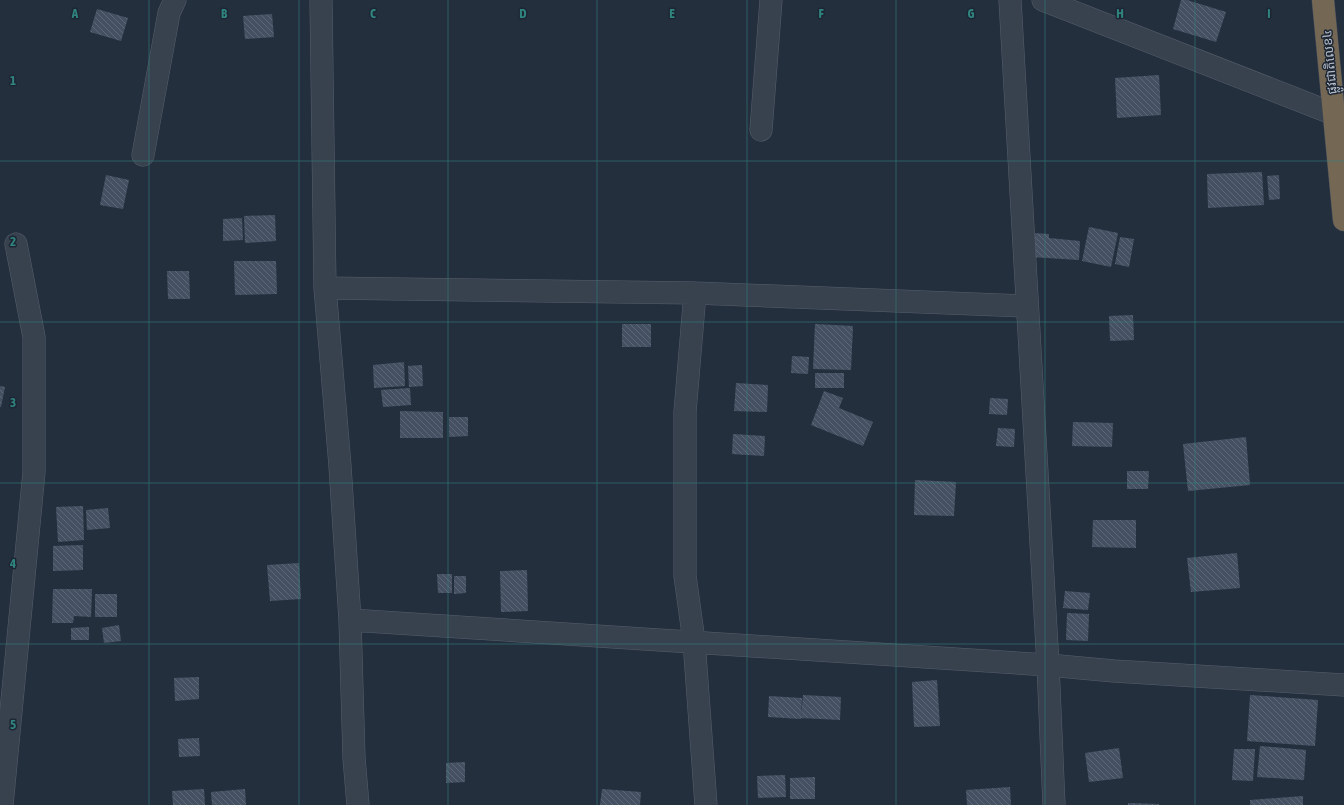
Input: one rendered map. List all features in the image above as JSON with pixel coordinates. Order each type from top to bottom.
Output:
[{"type":"highway","name":"ផ្លូវជាតិលេខ៤","points":[[1323,0],[1344,220]]},
{"type":"street","points":[[143,155],[169,14],[174,0]]},
{"type":"street","points":[[321,0],[325,288],[340,466],[350,620],[354,758],[358,805]]},
{"type":"street","points":[[761,130],[771,0]]},
{"type":"street","points":[[1010,0],[1048,665],[1054,805]]},
{"type":"street","points":[[1043,0],[1088,9],[1334,114]]},
{"type":"street","points":[[2,805],[34,472],[34,337],[16,244]]},
{"type":"street","points":[[325,288],[695,293],[1027,306]]},
{"type":"street","points":[[695,293],[685,412],[685,576],[694,641],[706,805]]},
{"type":"street","points":[[350,620],[694,641],[1048,665],[1114,671],[1344,685]]},
{"type":"building","points":[[1181,0],[1187,0],[1226,12],[1216,42],[1173,29]]},
{"type":"building","points":[[97,9],[128,18],[121,41],[90,32]]},
{"type":"building","points":[[272,14],[274,37],[245,39],[243,16]]},
{"type":"building","points":[[1159,75],[1161,115],[1117,118],[1115,78]]},
{"type":"building","points":[[1262,172],[1264,205],[1208,208],[1207,174]]},
{"type":"building","points":[[106,175],[129,180],[123,209],[100,205]]},
{"type":"building","points":[[1279,175],[1280,199],[1269,200],[1267,176]]},
{"type":"building","points":[[275,215],[276,241],[245,243],[244,216]]},
{"type":"building","points":[[242,218],[243,240],[223,241],[223,219]]},
{"type":"building","points":[[1089,227],[1118,233],[1111,267],[1082,261]]},
{"type":"building","points":[[1032,233],[1049,234],[1049,238],[1080,241],[1079,260],[1031,257]]},
{"type":"building","points":[[1120,237],[1134,239],[1129,267],[1115,264]]},
{"type":"building","points":[[234,261],[276,261],[277,294],[235,295]]},
{"type":"building","points":[[167,271],[189,271],[190,299],[168,299]]},
{"type":"building","points":[[1133,315],[1134,340],[1110,341],[1109,316]]},
{"type":"building","points":[[622,324],[651,324],[651,347],[622,347]]},
{"type":"building","points":[[815,324],[853,326],[851,370],[813,369]]},
{"type":"building","points":[[792,356],[809,357],[808,374],[791,373]]},
{"type":"building","points":[[404,362],[405,386],[374,388],[373,365]]},
{"type":"building","points":[[422,365],[423,386],[409,387],[408,366]]},
{"type":"building","points":[[815,373],[844,373],[844,388],[815,388]]},
{"type":"building","points":[[736,383],[768,385],[767,412],[734,411]]},
{"type":"building","points":[[0,386],[5,387],[1,407],[0,407]]},
{"type":"building","points":[[410,388],[411,405],[383,407],[381,390]]},
{"type":"building","points":[[824,391],[843,398],[839,408],[873,422],[863,446],[811,425]]},
{"type":"building","points":[[990,398],[1008,399],[1007,415],[989,414]]},
{"type":"building","points":[[400,411],[443,412],[443,438],[400,438]]},
{"type":"building","points":[[449,417],[468,417],[468,436],[449,437]]},
{"type":"building","points":[[1073,422],[1113,423],[1112,447],[1072,446]]},
{"type":"building","points":[[998,428],[1015,429],[1014,447],[996,446]]},
{"type":"building","points":[[733,434],[765,436],[764,456],[732,454]]},
{"type":"building","points":[[1246,437],[1250,485],[1188,491],[1183,444]]},
{"type":"building","points":[[1127,471],[1149,471],[1148,489],[1127,489]]},
{"type":"building","points":[[915,480],[956,482],[954,516],[914,515]]},
{"type":"building","points":[[83,506],[84,540],[58,542],[56,507]]},
{"type":"building","points":[[108,508],[110,528],[87,530],[86,510]]},
{"type":"building","points":[[1093,520],[1136,520],[1136,548],[1092,547]]},
{"type":"building","points":[[83,545],[83,570],[53,571],[53,546]]},
{"type":"building","points":[[1237,553],[1240,588],[1191,592],[1187,558]]},
{"type":"building","points":[[299,563],[301,599],[270,601],[267,565]]},
{"type":"building","points":[[527,570],[528,611],[501,612],[500,571]]},
{"type":"building","points":[[437,574],[452,574],[452,593],[438,593]]},
{"type":"building","points":[[454,576],[466,576],[466,593],[454,594]]},
{"type":"building","points":[[53,589],[92,589],[91,617],[74,616],[73,623],[52,623]]},
{"type":"building","points":[[1065,591],[1090,593],[1088,610],[1063,608]]},
{"type":"building","points":[[95,594],[117,594],[117,617],[95,617]]},
{"type":"building","points":[[1067,613],[1089,614],[1088,641],[1066,640]]},
{"type":"building","points":[[119,625],[121,641],[104,643],[102,628]]},
{"type":"building","points":[[89,627],[89,640],[71,640],[71,628]]},
{"type":"building","points":[[199,677],[199,699],[175,701],[174,678]]},
{"type":"building","points":[[937,680],[940,726],[914,727],[912,682]]},
{"type":"building","points":[[803,695],[841,697],[840,720],[801,718]]},
{"type":"building","points":[[1250,695],[1318,700],[1315,746],[1247,741]]},
{"type":"building","points":[[769,696],[802,698],[801,719],[768,717]]},
{"type":"building","points":[[199,738],[200,756],[179,757],[178,739]]},
{"type":"building","points":[[1260,746],[1306,750],[1304,780],[1257,777]]},
{"type":"building","points":[[1119,748],[1123,778],[1089,782],[1085,753]]},
{"type":"building","points":[[1234,749],[1255,749],[1253,781],[1232,780]]},
{"type":"building","points":[[465,762],[465,782],[446,783],[446,763]]},
{"type":"building","points":[[785,775],[786,797],[758,798],[757,776]]},
{"type":"building","points":[[815,777],[815,799],[790,799],[790,778]]},
{"type":"building","points":[[1010,787],[1011,805],[967,805],[966,790]]},
{"type":"building","points":[[204,789],[205,805],[173,805],[172,791]]},
{"type":"building","points":[[245,789],[246,805],[212,805],[211,792]]},
{"type":"building","points":[[602,789],[641,792],[640,805],[600,805]]},
{"type":"building","points":[[1303,796],[1303,805],[1250,805],[1250,800]]},
{"type":"building","points":[[1128,803],[1159,804],[1159,805],[1128,805]]}]
